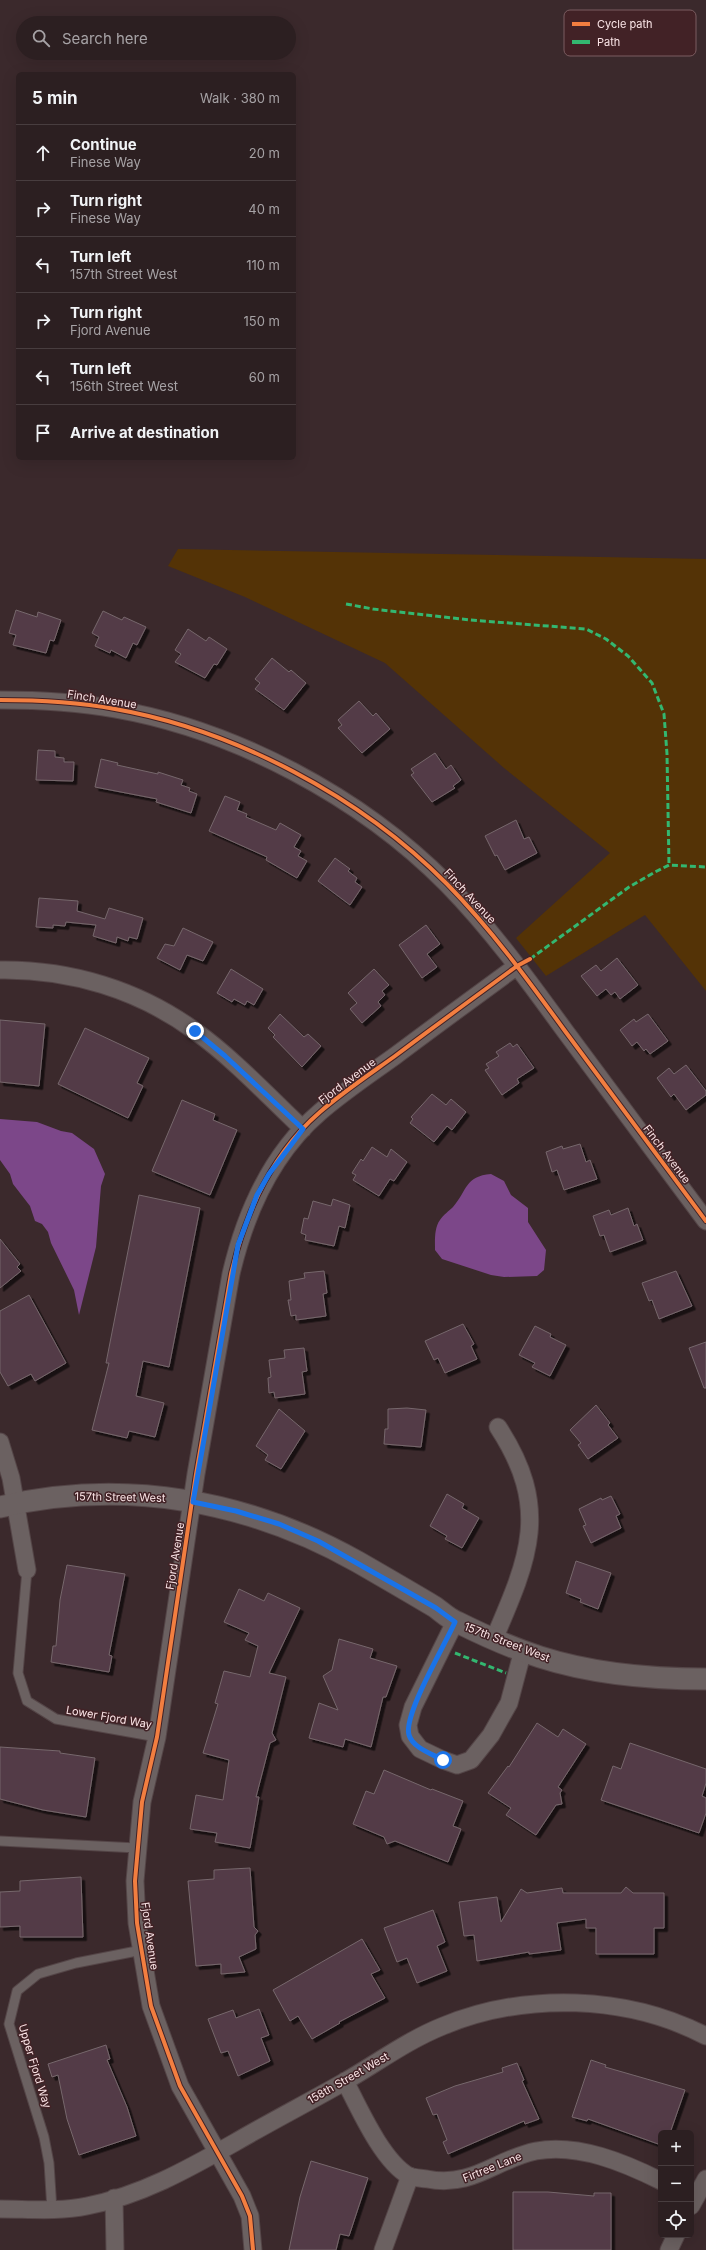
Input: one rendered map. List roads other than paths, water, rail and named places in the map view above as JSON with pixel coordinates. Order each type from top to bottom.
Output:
[{"type":"street","name":"Finch Avenue","points":[[0,700],[60,701],[117,709],[205,734],[271,761],[320,786],[349,805],[422,860],[486,926],[706,1221]]},
{"type":"street","name":"Fjord Avenue","points":[[253,2250],[250,2216],[242,2196],[216,2153],[180,2086],[164,2046],[151,2006],[137,1923],[135,1881],[142,1802],[157,1737],[193,1502],[238,1245],[257,1195],[272,1169],[303,1129],[341,1096],[517,966]]},
{"type":"street","points":[[0,970],[62,974],[116,989],[154,1006],[181,1022],[209,1042],[303,1129]]},
{"type":"street","points":[[494,1639],[524,1566],[530,1524],[529,1503],[519,1464],[498,1427]]},
{"type":"street","points":[[0,1442],[8,1505],[27,1570]]},
{"type":"street","name":"157th Street West","points":[[8,1505],[83,1495],[144,1495],[193,1502],[236,1511],[279,1524],[318,1541],[436,1608],[455,1622],[539,1656],[586,1669],[629,1676],[706,1679]]},
{"type":"street","points":[[455,1622],[413,1707],[408,1725],[410,1736],[420,1749],[443,1760],[457,1764],[471,1760],[487,1741],[509,1703],[523,1650]]},
{"type":"street","name":"158th Street West","points":[[0,2209],[52,2210],[88,2206],[154,2185],[216,2153],[345,2081],[403,2046],[443,2026],[481,2014],[519,2006],[564,2003],[609,2005],[648,2013],[690,2028],[706,2036]]},
{"type":"street","name":"Firtree Lane","points":[[345,2081],[378,2142],[397,2166],[410,2176],[434,2181],[457,2181],[478,2175],[536,2151],[558,2149],[599,2156],[627,2164],[658,2180]]},
{"type":"street","points":[[383,2250],[410,2176]]},
{"type":"street","points":[[694,2197],[706,2179]]},
{"type":"street","points":[[114,2198],[114,2250]]},
{"type":"street","points":[[669,2250],[675,2238]]},
{"type":"lane","name":"Lower Fjord Way","points":[[27,1570],[18,1673],[27,1701],[56,1719],[157,1737]]},
{"type":"lane","points":[[0,1841],[137,1848]]},
{"type":"lane","name":"Upper Fjord Way","points":[[52,2210],[49,2163],[44,2137],[9,2024],[17,1992],[38,1974],[76,1963],[142,1950]]}]
